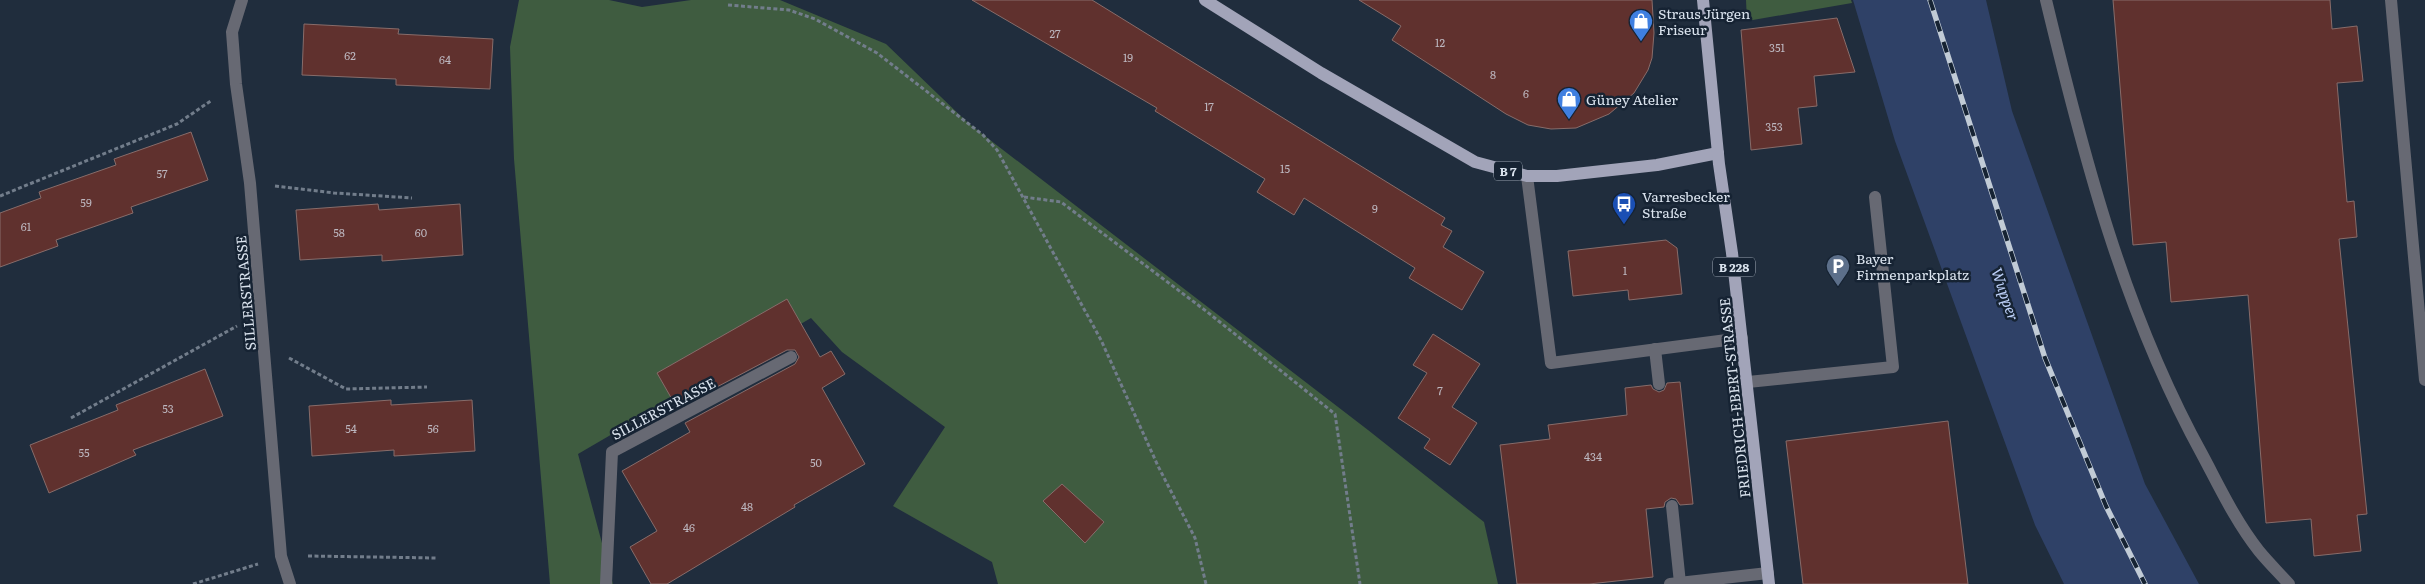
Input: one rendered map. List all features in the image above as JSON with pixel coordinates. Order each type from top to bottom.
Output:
[{"type":"main road","name":"B 7","points":[[1205,0],[1321,73],[1475,162],[1527,176],[1557,176],[1648,166],[1718,153]]},
{"type":"main road","name":"FRIEDRICH-EBERT-STRASSE","points":[[1702,0],[1718,153],[1748,382],[1769,578]]},
{"type":"street","name":"SILLERSTRASSE","points":[[242,0],[232,32],[236,84],[250,183],[281,556],[290,584]]},
{"type":"street","points":[[2046,0],[2077,128],[2132,303],[2177,409],[2235,515],[2258,550],[2289,584]]},
{"type":"street","points":[[2391,0],[2425,380]]},
{"type":"street","points":[[1527,176],[1551,363],[1742,338]]},
{"type":"street","points":[[1748,382],[1893,367],[1875,197]]},
{"type":"street","points":[[1656,349],[1659,384]]},
{"type":"street","name":"SILLERSTRASSE","points":[[606,584],[612,452],[791,357]]},
{"type":"street","points":[[1672,506],[1675,583],[1769,578]]},
{"type":"path","points":[[728,5],[789,10],[815,19],[877,53],[983,135],[997,150],[1101,340],[1158,466],[1195,538],[1206,584]]},
{"type":"path","points":[[0,196],[177,124],[236,84]]},
{"type":"path","points":[[250,183],[334,193],[412,198]]},
{"type":"path","points":[[1024,197],[1061,202],[1206,311],[1334,414],[1360,584]]},
{"type":"path","points":[[71,418],[262,312]]},
{"type":"path","points":[[264,345],[346,389],[427,387]]},
{"type":"path","points":[[193,584],[281,556],[437,558]]},
{"type":"green space","points":[[519,0],[609,0],[642,7],[691,0],[780,0],[886,44],[968,123],[1368,430],[1484,522],[1498,584],[998,584],[992,562],[893,506],[945,427],[842,352],[811,318],[578,454],[613,584],[550,584],[514,159],[510,47]]},
{"type":"green space","points":[[1746,0],[1851,0],[1852,3],[1747,21]]},
{"type":"water","name":"Wupper","points":[[1853,0],[1986,0],[2012,111],[2145,484],[2199,584],[2064,584],[2035,525],[1895,141]]},
{"type":"building","points":[[972,0],[1092,0],[1445,218],[1441,225],[1452,231],[1443,247],[1484,272],[1462,310],[1409,278],[1415,268],[1304,198],[1294,215],[1257,192],[1265,179],[1155,111],[1157,108]]},
{"type":"building","points":[[1359,0],[1652,0],[1654,33],[1652,58],[1648,70],[1634,93],[1609,114],[1576,128],[1551,129],[1528,125],[1506,114],[1392,40],[1401,26]]},
{"type":"building","points":[[2113,0],[2330,0],[2332,29],[2357,26],[2363,81],[2337,83],[2347,202],[2354,201],[2357,237],[2339,239],[2367,514],[2357,515],[2361,551],[2314,556],[2311,519],[2266,523],[2248,295],[2171,302],[2166,242],[2133,245]]},
{"type":"building","points":[[1837,18],[1855,72],[1814,76],[1817,106],[1798,108],[1802,144],[1751,150],[1741,30]]},
{"type":"building","points":[[304,24],[399,29],[398,34],[493,39],[490,89],[396,85],[396,79],[302,75]]},
{"type":"building","points":[[191,132],[208,180],[131,207],[133,213],[56,240],[58,246],[0,267],[0,213],[41,198],[39,192],[116,165],[114,159]]},
{"type":"building","points":[[378,204],[379,210],[460,204],[463,255],[382,261],[382,255],[300,260],[296,210]]},
{"type":"building","points":[[1666,240],[1677,248],[1682,294],[1629,300],[1628,290],[1573,296],[1568,251]]},
{"type":"building","points":[[787,299],[820,357],[831,351],[845,374],[822,388],[865,464],[794,505],[795,507],[667,584],[651,584],[630,547],[657,531],[622,471],[690,432],[685,423],[795,364],[799,357],[795,350],[787,350],[677,408],[657,373]]},
{"type":"building","points":[[1433,334],[1480,364],[1452,407],[1477,423],[1450,465],[1424,448],[1430,439],[1398,418],[1427,373],[1413,365]]},
{"type":"building","points":[[205,369],[223,416],[133,450],[136,455],[49,493],[30,445],[118,410],[116,405]]},
{"type":"building","points":[[1680,382],[1693,504],[1680,505],[1676,499],[1671,498],[1665,502],[1664,507],[1646,509],[1653,577],[1589,584],[1517,584],[1500,445],[1550,439],[1548,425],[1627,415],[1625,388],[1651,385],[1653,389],[1659,392],[1664,390],[1667,383]]},
{"type":"building","points":[[391,400],[391,405],[472,400],[475,451],[394,456],[394,450],[312,456],[309,406]]},
{"type":"building","points":[[1948,421],[1968,584],[1803,584],[1786,441]]},
{"type":"building","points":[[1062,484],[1104,522],[1085,543],[1043,501]]},
{"type":"railway","points":[[1930,0],[2045,358],[2106,506],[2145,584]]},
{"type":"place","name":"Straus Jürgen Friseur","points":[[1641,42]]},
{"type":"place","name":"Güney Atelier","points":[[1569,120]]},
{"type":"place","name":"Varresbecker Straße","points":[[1624,225]]},
{"type":"place","name":"Bayer Firmenparkplatz","points":[[1838,287]]}]
